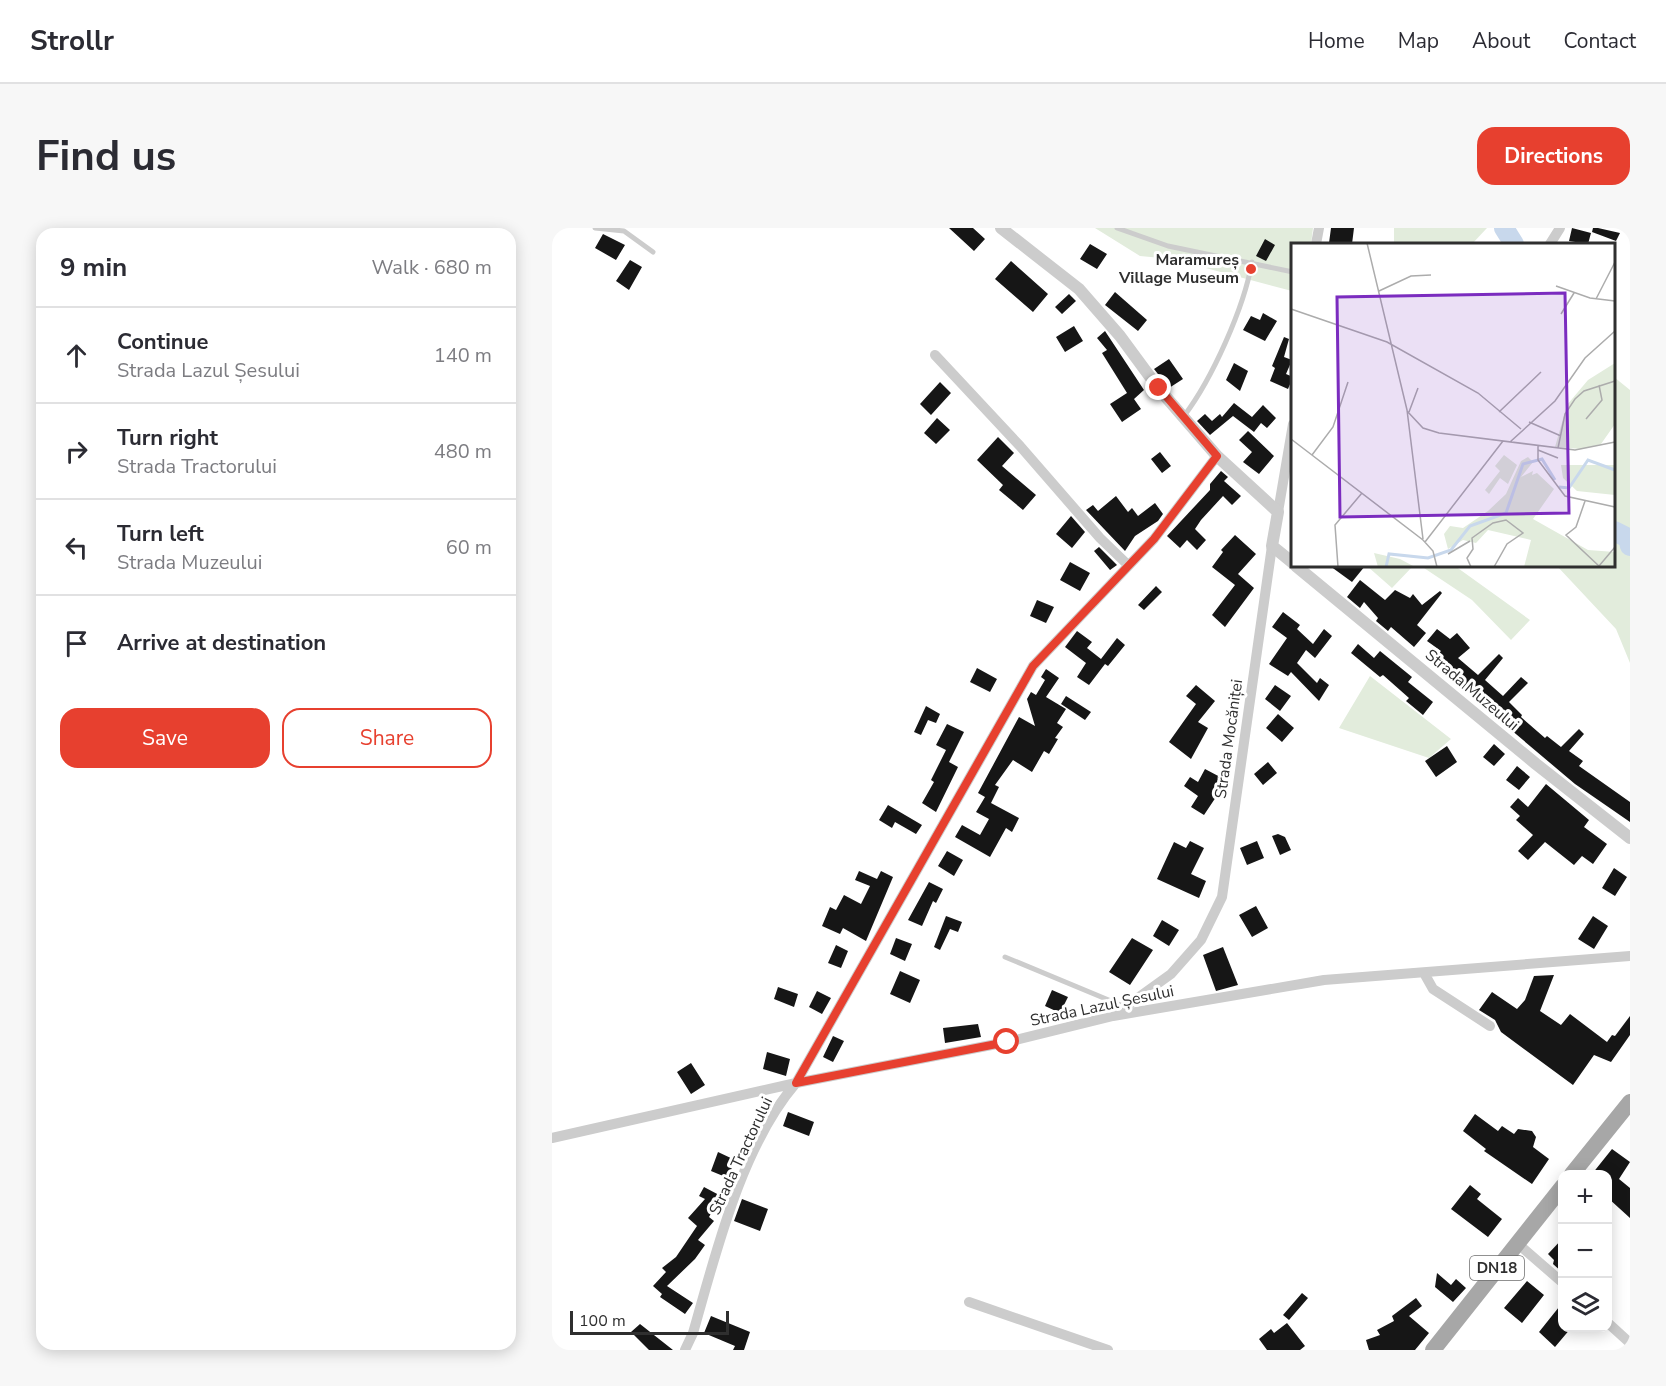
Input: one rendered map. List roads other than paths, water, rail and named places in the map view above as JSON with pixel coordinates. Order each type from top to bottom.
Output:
[{"type":"main road","points":[[1575,1170],[1630,1102]]},
{"type":"main road","name":"DN18","points":[[1433,1350],[1558,1192]]},
{"type":"street","points":[[1001,228],[1079,289],[1120,336],[1183,418],[1217,456],[1278,512]]},
{"type":"street","points":[[1317,243],[1319,228]]},
{"type":"street","points":[[1551,243],[1560,228]]},
{"type":"street","points":[[935,355],[1020,446],[1100,538],[1128,565]]},
{"type":"street","name":"Strada Mocăniței","points":[[1113,1016],[1123,1006],[1171,974],[1201,940],[1222,897],[1272,546],[1291,436]]},
{"type":"street","name":"Strada Tractorului","points":[[685,1350],[693,1334],[728,1214],[777,1105],[796,1083],[1033,666],[1154,539],[1217,456]]},
{"type":"street","name":"Strada Muzeului","points":[[1272,546],[1291,562]]},
{"type":"street","name":"Strada Muzeului","points":[[1298,567],[1536,764],[1630,838]]},
{"type":"street","name":"Strada Lazul Șesului","points":[[552,1138],[796,1083],[1007,1042],[1113,1016],[1324,980],[1630,956]]},
{"type":"street","points":[[1424,973],[1433,989],[1490,1026]]},
{"type":"street","points":[[1517,1243],[1558,1279]]},
{"type":"street","points":[[969,1302],[1108,1350]]},
{"type":"street","points":[[1612,1327],[1630,1343]]},
{"type":"lane","points":[[596,228],[624,231],[654,252]]},
{"type":"lane","points":[[1117,228],[1168,246],[1291,272]]},
{"type":"lane","points":[[1183,418],[1196,401],[1218,356],[1247,283],[1252,262]]},
{"type":"lane","points":[[1005,957],[1123,1006]]},
{"type":"waterway","points":[[1504,228],[1513,243]]},
{"type":"waterway","points":[[1615,532],[1628,538],[1630,546]]},
{"type":"place","name":"Maramureș Village Museum","points":[[1251,269]]}]
